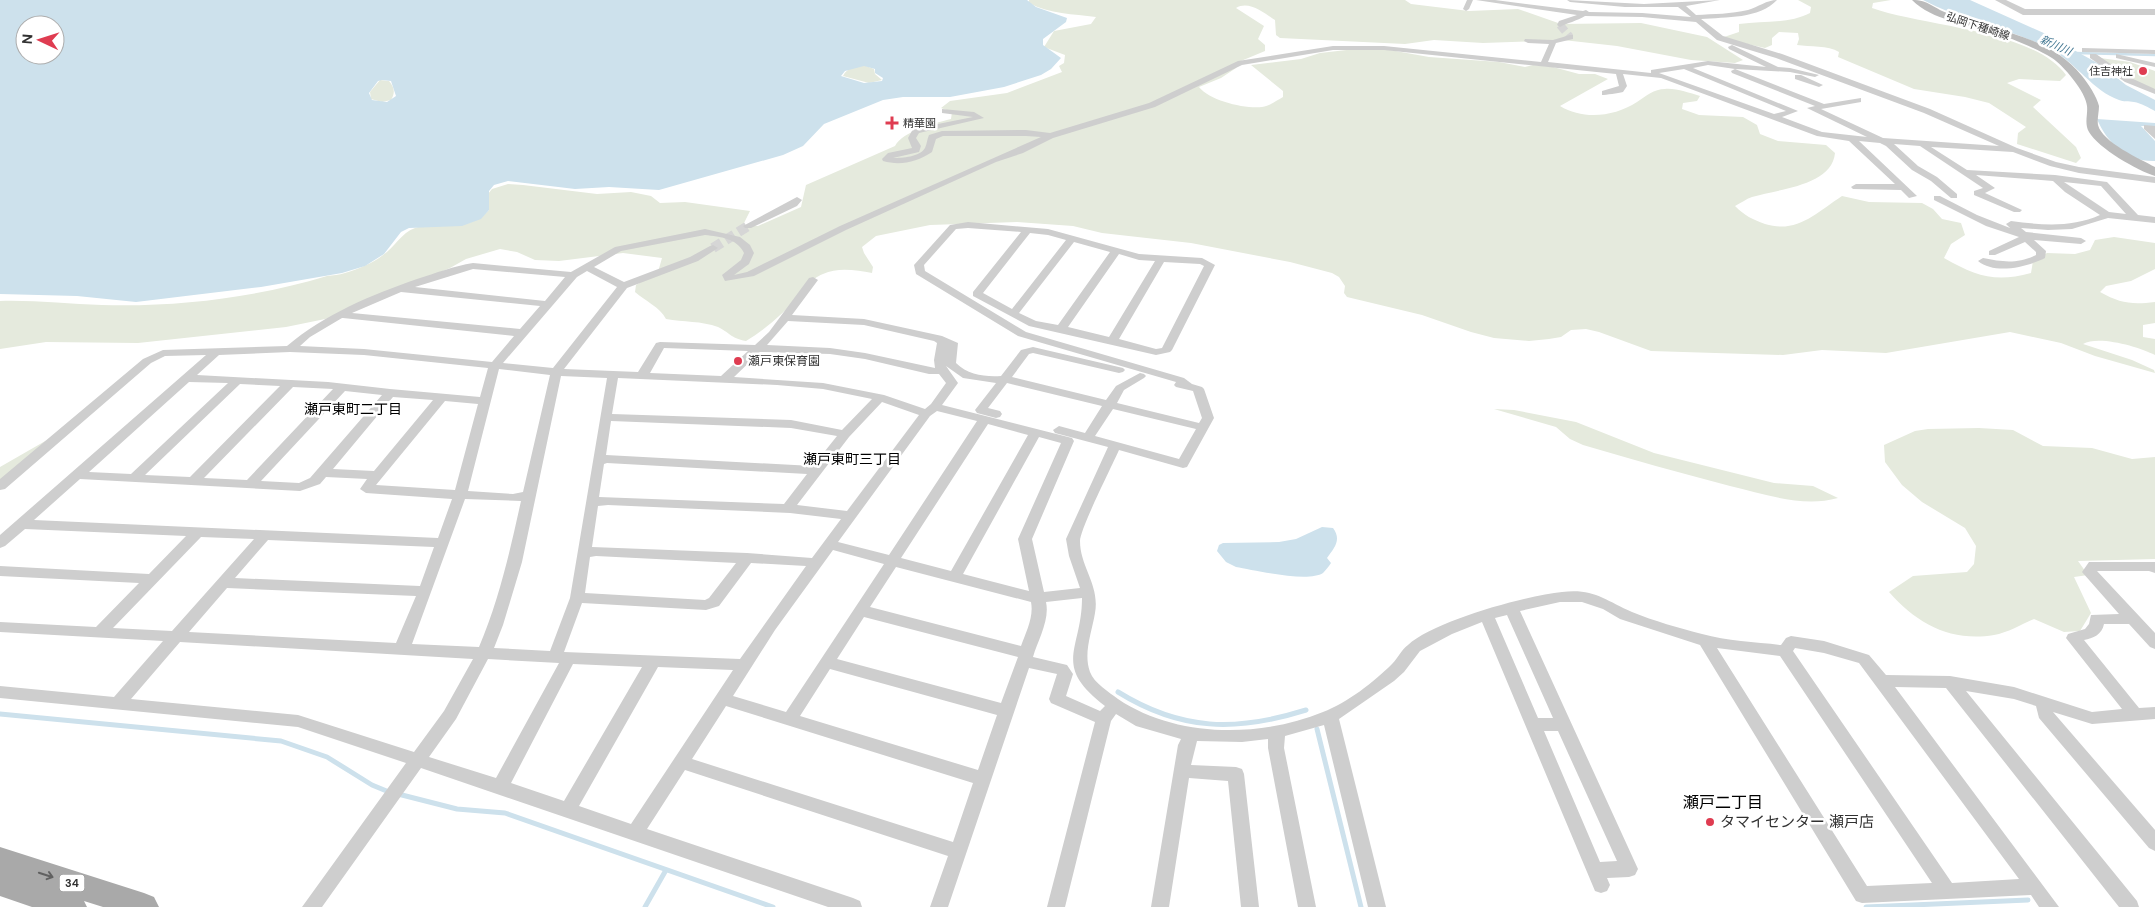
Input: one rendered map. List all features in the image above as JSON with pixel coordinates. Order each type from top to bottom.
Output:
[{"type":"main road","name":"弘岡下種崎線","points":[[1917,0],[1943,14],[1996,30],[2056,56],[2078,78],[2089,97],[2093,105],[2092,124],[2095,132],[2106,145],[2153,170]]},
{"type":"main road","name":"34","points":[[0,860],[144,907]]},
{"type":"main road","name":"34","points":[[0,883],[72,907]]},
{"type":"street","points":[[1466,8],[1470,0]]},
{"type":"street","points":[[1479,0],[1585,13],[1697,19],[1738,14],[1764,8],[1774,0]]},
{"type":"street","points":[[1570,0],[1635,5],[1679,4],[1717,0]]},
{"type":"street","points":[[1999,0],[2023,12],[2155,12]]},
{"type":"street","points":[[1585,13],[1588,2]]},
{"type":"street","points":[[1679,4],[1720,38],[1779,56],[1927,111],[2014,150],[2053,164],[2155,180]]},
{"type":"street","points":[[1560,24],[1585,13]]},
{"type":"street","points":[[1528,41],[1553,42],[1570,37]]},
{"type":"street","points":[[1544,64],[1553,42]]},
{"type":"street","points":[[1730,45],[1779,69],[1819,85]]},
{"type":"street","points":[[400,649],[407,640],[441,543],[461,493],[494,367],[573,275],[618,249],[705,232],[720,233],[743,242],[747,247],[749,257],[727,275],[729,279],[750,274],[843,228],[1050,136],[1152,105],[1241,63],[1332,48],[1384,48],[1619,72],[1646,73],[1682,66],[1719,64],[1832,76]]},
{"type":"street","points":[[2085,50],[2155,52]]},
{"type":"street","points":[[2155,57],[2093,56],[2128,80],[2155,92]]},
{"type":"street","points":[[2119,56],[2155,67]]},
{"type":"street","points":[[1719,64],[1822,106]]},
{"type":"street","points":[[1682,66],[1794,111]]},
{"type":"street","points":[[1605,93],[1614,89],[1620,90],[1623,86],[1619,72]]},
{"type":"street","points":[[1646,73],[1820,134],[1884,142],[2014,150]]},
{"type":"street","points":[[1646,73],[1648,84]]},
{"type":"street","points":[[1774,117],[1794,111],[1858,100]]},
{"type":"street","points":[[1811,108],[1884,142],[1915,168],[1934,178],[1954,196]]},
{"type":"street","points":[[945,111],[974,114],[980,118],[916,131],[912,138],[917,146],[916,150],[891,155],[886,159],[898,161],[925,154],[931,148],[932,137],[942,134],[1026,132],[1050,136]]},
{"type":"street","points":[[2155,128],[2147,127],[2155,136]]},
{"type":"street","points":[[1852,139],[1912,196]]},
{"type":"street","points":[[1922,144],[1990,188],[1977,193],[2017,210]]},
{"type":"street","points":[[2053,164],[2051,173],[2055,178],[2068,190],[2106,215]]},
{"type":"street","points":[[1964,172],[2055,178],[2104,184],[2134,217]]},
{"type":"street","points":[[1856,187],[1903,187]]},
{"type":"street","points":[[1937,198],[1992,227],[2027,237],[2081,241]]},
{"type":"street","points":[[748,226],[791,206],[797,200]]},
{"type":"street","points":[[1983,261],[2008,266],[2026,265],[2041,256],[2041,251],[2011,224],[2068,228],[2079,226],[2106,215],[2155,220]]},
{"type":"street","points":[[1028,231],[977,294],[1033,324],[1156,352],[1166,350],[1210,265],[1202,261],[1161,259],[1116,251],[1048,232],[968,225],[952,227],[919,265],[920,272],[1022,334],[1180,380],[1188,387]]},
{"type":"street","points":[[1992,253],[2027,237]]},
{"type":"street","points":[[1013,314],[1072,238]]},
{"type":"street","points":[[311,907],[450,715],[484,653],[496,625],[515,562],[556,372],[623,286],[636,279],[694,259],[713,248]]},
{"type":"street","points":[[1061,330],[1116,251]]},
{"type":"street","points":[[1112,341],[1161,259]]},
{"type":"street","points":[[290,348],[304,334],[343,315],[400,289],[461,268],[473,266],[573,275]]},
{"type":"street","points":[[586,267],[623,286]]},
{"type":"street","points":[[725,379],[759,348],[786,318],[813,280]]},
{"type":"street","points":[[400,289],[404,291],[547,304]]},
{"type":"street","points":[[343,315],[522,333]]},
{"type":"street","points":[[786,318],[864,322],[938,338],[943,342],[952,343],[950,364],[957,373],[994,380],[1004,379],[1202,427]]},
{"type":"street","points":[[635,833],[742,665],[930,410],[952,383],[940,371],[938,365],[943,342]]},
{"type":"street","points":[[642,376],[660,344],[830,351],[865,356],[929,371],[940,371]]},
{"type":"street","points":[[0,486],[147,361],[163,354],[218,350],[290,348],[364,352],[556,372],[725,379],[823,386],[880,397],[930,410],[985,419],[1068,441],[1025,538],[1040,609],[1038,620],[939,907]]},
{"type":"street","points":[[0,543],[218,350]]},
{"type":"street","points":[[1033,350],[1140,376],[1198,389],[1208,418],[1183,464],[982,410],[1025,352],[1033,350]]},
{"type":"street","points":[[499,786],[507,776],[562,658],[577,598],[605,417],[611,381],[614,375]]},
{"type":"street","points":[[1088,438],[1108,403],[1120,388],[1140,376]]},
{"type":"street","points":[[188,378],[342,387],[484,401]]},
{"type":"street","points":[[134,478],[238,380]]},
{"type":"street","points":[[193,481],[290,383]]},
{"type":"street","points":[[250,484],[342,387]]},
{"type":"street","points":[[76,475],[300,487],[315,481],[323,473],[390,393]]},
{"type":"street","points":[[790,509],[791,502],[816,470],[845,434],[880,397]]},
{"type":"street","points":[[441,398],[366,489],[461,493],[513,498],[528,496]]},
{"type":"street","points":[[605,417],[791,424],[845,434]]},
{"type":"street","points":[[790,720],[859,610],[985,419]]},
{"type":"street","points":[[955,576],[1036,432]]},
{"type":"street","points":[[1114,446],[1073,539],[1074,549],[1090,604],[1080,644],[1080,663],[1084,678],[1128,715],[1155,726],[1192,735],[1231,736],[1277,732],[1330,717],[1397,669],[1414,647],[1450,629],[1547,598],[1578,596],[1600,602],[1625,615],[1705,641],[1785,651],[1948,892]]},
{"type":"street","points":[[598,461],[607,459],[816,470]]},
{"type":"street","points":[[323,473],[378,475]]},
{"type":"street","points":[[592,502],[608,500],[790,509],[852,516]]},
{"type":"street","points":[[22,524],[441,543]]},
{"type":"street","points":[[100,632],[197,533]]},
{"type":"street","points":[[118,703],[264,536]]},
{"type":"street","points":[[830,545],[1037,598],[1088,592]]},
{"type":"street","points":[[584,554],[596,551],[804,561],[816,564]]},
{"type":"street","points":[[577,598],[706,605],[714,602],[747,558]]},
{"type":"street","points":[[2155,568],[2152,566],[2094,565],[2090,572],[2155,643]]},
{"type":"street","points":[[0,570],[153,579]]},
{"type":"street","points":[[223,583],[425,591]]},
{"type":"street","points":[[1486,616],[1598,878],[1630,869],[1511,608]]},
{"type":"street","points":[[859,610],[1062,669],[1065,674],[1056,699],[1104,719]]},
{"type":"street","points":[[2134,620],[2096,619],[2097,626],[2090,634],[2073,638],[2136,715]]},
{"type":"street","points":[[0,627],[562,658],[742,665]]},
{"type":"street","points":[[1705,641],[1862,895],[2035,887]]},
{"type":"street","points":[[1785,651],[1791,642],[1824,647],[1864,659],[2050,907]]},
{"type":"street","points":[[568,810],[653,662]]},
{"type":"street","points":[[826,662],[1006,711]]},
{"type":"street","points":[[1882,681],[1950,682],[2014,693],[2092,718],[2155,713]]},
{"type":"street","points":[[1950,682],[2130,907]]},
{"type":"street","points":[[0,692],[298,721],[499,786],[853,907]]},
{"type":"street","points":[[722,699],[983,779]]},
{"type":"street","points":[[2043,702],[2045,714],[2155,843]]},
{"type":"street","points":[[1056,907],[1104,719],[1114,705]]},
{"type":"street","points":[[1330,717],[1377,907]]},
{"type":"street","points":[[1533,725],[1563,724]]},
{"type":"street","points":[[1277,732],[1276,748],[1307,907]]},
{"type":"street","points":[[1160,907],[1186,745],[1192,735]]},
{"type":"street","points":[[681,762],[958,851]]},
{"type":"street","points":[[1182,771],[1236,774],[1250,907]]},
{"type":"shaded area","points":[[1029,0],[1405,0],[1411,4],[1469,11],[1518,9],[1561,24],[1641,23],[1707,37],[1743,60],[1735,63],[1691,60],[1617,46],[1563,40],[1483,43],[1434,40],[1405,44],[1280,38],[1276,35],[1275,20],[1256,8],[1241,6],[1236,8],[1264,26],[1258,39],[1265,45],[1265,51],[1241,61],[1236,68],[1221,78],[1199,87],[1211,96],[1228,103],[1247,107],[1265,106],[1283,97],[1283,91],[1251,65],[1301,59],[1320,53],[1373,47],[1429,57],[1499,62],[1525,67],[1533,65],[1553,67],[1579,74],[1595,74],[1608,79],[1560,106],[1588,115],[1609,114],[1618,111],[1661,89],[1678,90],[1700,96],[1697,101],[1683,103],[1682,109],[1699,115],[1743,117],[1757,125],[1760,134],[1778,141],[1826,145],[1835,153],[1832,164],[1824,173],[1814,179],[1789,188],[1752,197],[1735,206],[1749,217],[1765,224],[1787,226],[1797,224],[1815,215],[1842,196],[1869,202],[1922,203],[1933,209],[1942,219],[1961,223],[1965,235],[1951,244],[1944,258],[1976,273],[1996,277],[2018,276],[2031,273],[2033,261],[2047,253],[2075,254],[2090,250],[2095,240],[2114,237],[2155,243],[2155,269],[2131,281],[2106,286],[2100,292],[2114,299],[2126,302],[2155,302],[2155,323],[2143,325],[2143,337],[2155,339],[2155,355],[2109,341],[2083,344],[2132,360],[2154,370],[2155,373],[2095,356],[2061,343],[2010,332],[1886,353],[1822,350],[1783,355],[1651,351],[1586,329],[1571,330],[1561,337],[1529,341],[1494,338],[1422,315],[1347,297],[1344,293],[1345,286],[1339,277],[1332,273],[1290,262],[1191,243],[1102,233],[1073,226],[1017,222],[930,225],[876,236],[862,247],[873,267],[872,273],[841,270],[818,276],[775,320],[746,341],[736,338],[712,325],[666,319],[656,308],[635,292],[636,285],[658,272],[662,258],[623,253],[559,261],[535,260],[517,252],[500,249],[466,259],[450,268],[330,318],[286,327],[138,343],[46,342],[0,349],[0,301],[102,305],[187,303],[272,290],[327,276],[343,274],[375,261],[410,230],[425,226],[462,224],[480,218],[489,210],[484,199],[492,189],[508,184],[597,194],[631,192],[651,196],[660,203],[685,202],[750,211],[743,225],[758,226],[801,207],[806,185],[895,146],[912,132],[928,125],[951,119],[952,112],[941,108],[950,101],[1007,93],[1062,72],[1059,66],[1064,63],[1065,55],[1044,47],[1054,31],[1091,24],[1096,17],[1062,13],[1037,7],[1029,3]]},
{"type":"shaded area","points":[[1798,0],[1891,0],[1873,3],[1872,8],[2004,39],[2029,48],[2051,60],[2066,75],[2060,81],[2019,79],[2007,83],[2041,100],[2033,107],[2076,147],[2081,158],[2076,163],[2017,144],[2018,133],[2026,127],[1989,103],[1914,89],[1838,57],[1839,52],[1835,50],[1824,47],[1797,45],[1798,33],[1779,32],[1772,38],[1772,45],[1765,48],[1721,38],[1739,32],[1739,24],[1785,21],[1810,13],[1811,7]]},
{"type":"shaded area","points":[[2100,58],[2130,62],[2155,71],[2155,91],[2138,85]]},
{"type":"shaded area","points":[[866,66],[874,69],[875,74],[882,80],[869,83],[843,76],[850,69]]},
{"type":"shaded area","points":[[380,80],[389,81],[392,86],[394,93],[391,100],[382,102],[371,99],[370,92]]},
{"type":"shaded area","points":[[1494,409],[1514,410],[1576,422],[1654,453],[1774,483],[1813,486],[1838,498],[1824,501],[1797,501],[1730,486],[1583,445],[1570,439],[1556,427]]},
{"type":"shaded area","points":[[1979,428],[2013,430],[2043,446],[2092,448],[2132,459],[2155,457],[2155,559],[2078,561],[2088,575],[2074,577],[2091,613],[2080,631],[2064,632],[2034,619],[1999,634],[1963,636],[1949,633],[1923,622],[1889,592],[1913,576],[1967,572],[1974,564],[1976,546],[1965,528],[1922,502],[1902,485],[1885,462],[1884,445],[1915,431]]},
{"type":"shaded area","points":[[47,440],[0,482],[0,467]]},
{"type":"water","points":[[0,0],[1027,0],[1036,7],[1067,18],[1066,22],[1043,39],[1043,45],[1061,58],[1051,69],[1041,75],[1004,87],[950,97],[903,97],[883,100],[824,124],[803,146],[783,155],[659,190],[609,187],[575,189],[508,181],[494,185],[489,191],[489,210],[481,219],[462,226],[409,228],[401,232],[384,254],[365,266],[342,273],[261,287],[136,302],[77,296],[0,294]],"holes":[[[864,66],[875,69],[875,73],[883,78],[882,81],[864,83],[841,76],[845,71]],[[378,81],[391,81],[396,96],[387,102],[372,100],[369,93]]]},
{"type":"water","name":"新川川","points":[[1923,0],[1970,0],[2075,47],[2072,49],[2101,65],[2126,85],[2155,100],[2155,111],[2139,103],[2121,101],[2110,96],[2061,56],[2036,42],[1955,14]]},
{"type":"water","points":[[2097,119],[2155,123],[2155,126],[2141,126],[2155,141],[2155,161],[2136,158],[2119,149],[2106,136]]},
{"type":"water","points":[[1322,527],[1333,528],[1336,532],[1337,540],[1327,558],[1331,563],[1323,573],[1316,576],[1281,575],[1236,567],[1226,562],[1217,551],[1219,545],[1223,543],[1279,542],[1296,539]]},
{"type":"waterway","name":"新川川","points":[[2075,53],[2155,55]]},
{"type":"waterway","points":[[1118,692],[1141,705],[1164,714],[1187,721],[1209,724],[1256,722],[1306,710]]},
{"type":"waterway","points":[[0,714],[281,741],[327,757],[372,785],[389,792]]},
{"type":"waterway","points":[[1317,729],[1361,907]]},
{"type":"waterway","points":[[398,794],[457,809],[505,813],[773,907]]},
{"type":"waterway","points":[[645,907],[666,870]]},
{"type":"waterway","points":[[1866,907],[2028,900]]},
{"type":"tunnel","points":[[1560,25],[1570,37]]},
{"type":"tunnel","points":[[713,248],[748,226]]},
{"type":"place","name":"住吉神社","points":[[2143,71]]},
{"type":"place","name":"精華園","points":[[892,123]]},
{"type":"place","name":"瀬戸東保育園","points":[[738,361]]},
{"type":"place","name":"タマイセンター 瀬戸店","points":[[1710,822]]},
{"type":"district","name":"瀬戸東町二丁目","points":[[353,409]]},
{"type":"district","name":"瀬戸東町三丁目","points":[[852,459]]},
{"type":"district","name":"瀬戸二丁目","points":[[1723,802]]}]
